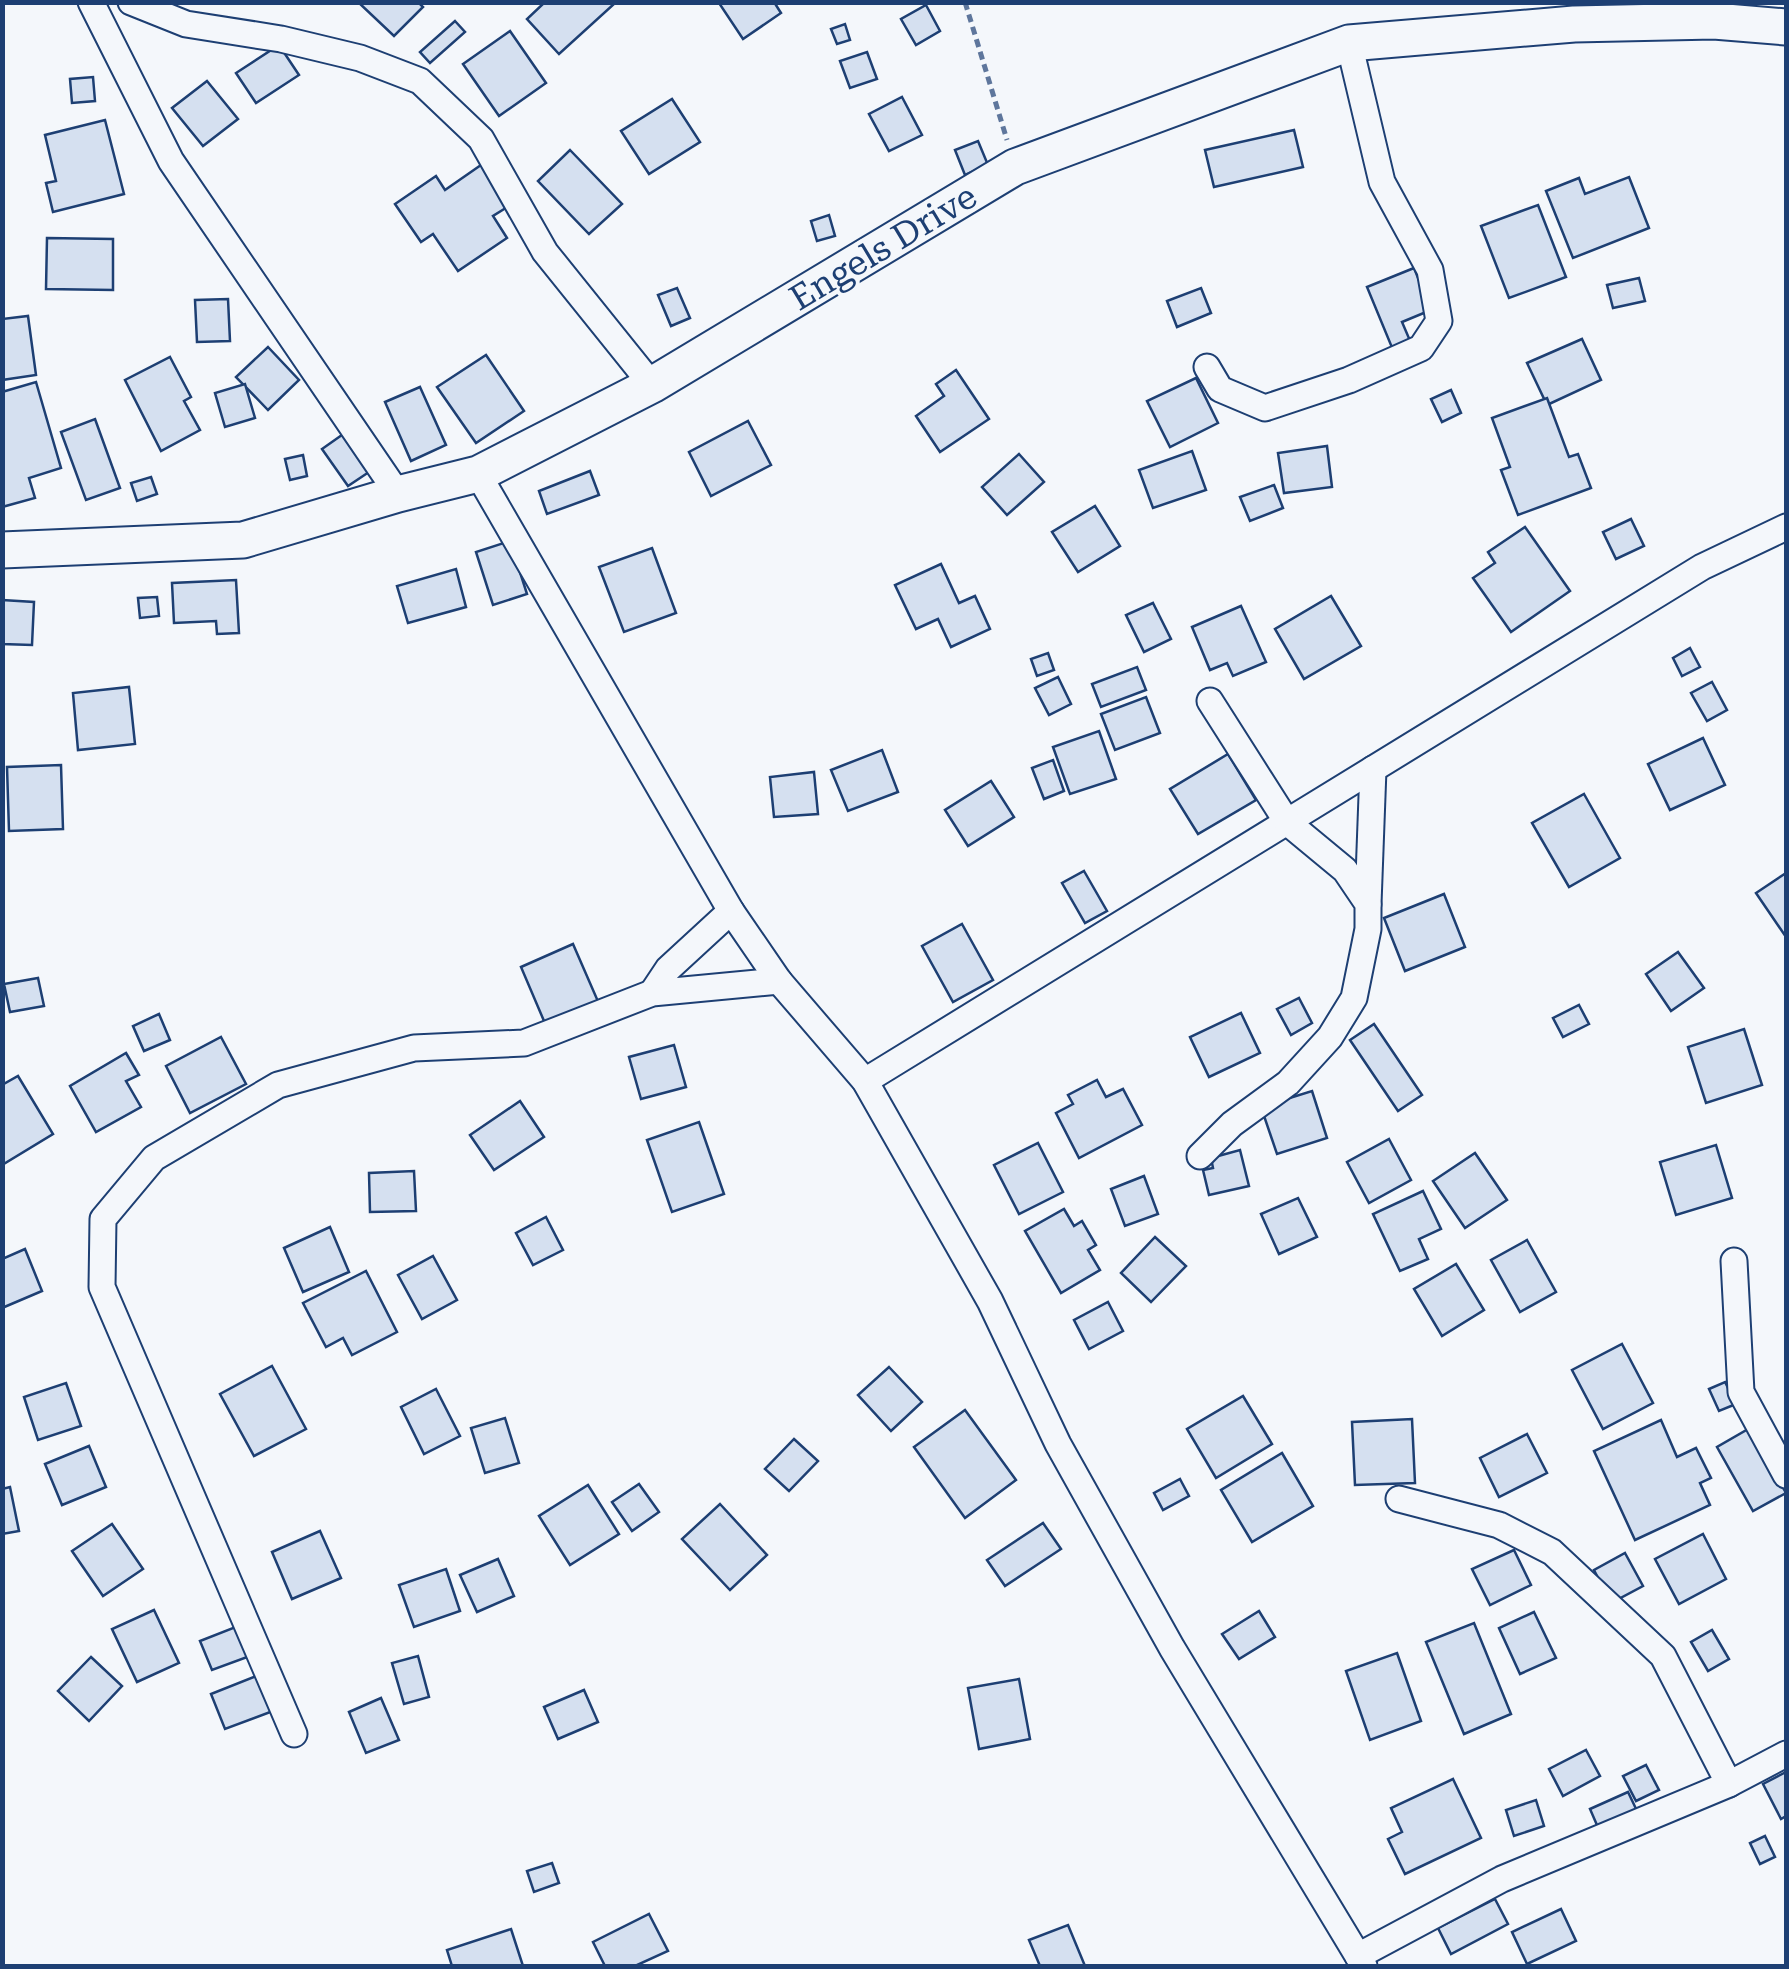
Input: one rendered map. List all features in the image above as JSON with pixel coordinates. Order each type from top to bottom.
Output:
[{"type":"street","points":[[91,2],[170,161],[398,494]]},
{"type":"street","points":[[131,2],[186,24],[360,58],[420,80],[481,139],[546,252],[652,385]]},
{"type":"street","name":"Engels Drive","points":[[2,550],[243,540],[478,474],[652,385],[1015,167],[1349,43],[1713,12],[1786,27]]},
{"type":"street","points":[[1207,366],[1220,388],[1265,408],[1349,380],[1421,348],[1439,321],[1430,270],[1382,182],[1349,43]]},
{"type":"street","points":[[478,474],[730,910],[779,981],[865,1081],[990,1301],[1058,1444],[1134,1580],[1361,1961],[1502,1879],[1728,1784],[1786,1754]]},
{"type":"street","points":[[865,1081],[1702,567],[1786,527]]},
{"type":"street","points":[[1210,701],[1287,822],[1344,870],[1368,904]]},
{"type":"street","points":[[1200,1156],[1232,1124],[1288,1083],[1330,1037],[1354,998],[1368,929],[1373,769]]},
{"type":"street","points":[[652,993],[668,969],[730,910]]},
{"type":"street","points":[[294,1734],[102,1288],[103,1219],[154,1158],[278,1085],[414,1048],[524,1043],[652,993],[779,981]]},
{"type":"street","points":[[1734,1261],[1740,1392],[1786,1475]]},
{"type":"street","points":[[1399,1499],[1500,1525],[1552,1552],[1663,1656],[1728,1784]]},
{"type":"path","points":[[966,2],[1015,167]]},
{"type":"building","points":[[358,2],[418,2],[423,7],[394,36]]},
{"type":"building","points":[[545,2],[614,4],[559,54],[527,19]]},
{"type":"building","points":[[774,2],[781,13],[743,39],[719,3]]},
{"type":"building","points":[[926,5],[940,31],[916,45],[901,19]]},
{"type":"building","points":[[455,21],[465,32],[430,63],[420,52]]},
{"type":"building","points":[[845,24],[850,40],[837,44],[831,29]]},
{"type":"building","points":[[510,31],[546,83],[499,116],[463,64]]},
{"type":"building","points":[[279,45],[299,75],[256,103],[236,73]]},
{"type":"building","points":[[867,52],[877,79],[850,88],[840,61]]},
{"type":"building","points":[[93,77],[95,101],[72,103],[70,79]]},
{"type":"building","points":[[207,81],[238,119],[203,146],[172,108]]},
{"type":"building","points":[[902,97],[922,135],[889,151],[869,114]]},
{"type":"building","points":[[672,99],[700,142],[649,174],[621,131]]},
{"type":"building","points":[[105,120],[124,194],[53,212],[46,183],[56,181],[45,135]]},
{"type":"building","points":[[1294,130],[1303,167],[1214,187],[1205,150]]},
{"type":"building","points":[[978,141],[988,165],[965,175],[955,150]]},
{"type":"building","points":[[570,150],[622,204],[589,234],[538,181]]},
{"type":"building","points":[[481,165],[509,206],[493,216],[507,238],[458,271],[433,234],[421,242],[395,204],[436,176],[445,190]]},
{"type":"building","points":[[1629,177],[1649,228],[1573,258],[1546,191],[1579,178],[1585,194]]},
{"type":"building","points":[[1538,205],[1566,277],[1509,298],[1481,226]]},
{"type":"building","points":[[829,215],[835,236],[817,241],[811,221]]},
{"type":"building","points":[[47,238],[113,239],[113,290],[46,289]]},
{"type":"building","points":[[1414,268],[1431,310],[1402,322],[1411,343],[1393,350],[1367,287]]},
{"type":"building","points":[[1639,278],[1645,301],[1613,308],[1607,285]]},
{"type":"building","points":[[677,288],[690,318],[671,326],[658,295]]},
{"type":"building","points":[[1201,288],[1211,313],[1177,327],[1167,301]]},
{"type":"building","points":[[228,299],[230,341],[197,342],[195,300]]},
{"type":"building","points":[[28,316],[36,375],[2,380],[2,319]]},
{"type":"building","points":[[1582,339],[1601,380],[1547,405],[1527,363]]},
{"type":"building","points":[[268,347],[299,380],[268,410],[236,377]]},
{"type":"building","points":[[486,355],[524,411],[476,443],[437,387]]},
{"type":"building","points":[[170,357],[191,397],[184,401],[200,430],[161,451],[125,380]]},
{"type":"building","points":[[956,370],[989,419],[940,452],[916,416],[944,396],[936,384]]},
{"type":"building","points":[[1196,378],[1218,423],[1170,447],[1147,401]]},
{"type":"building","points":[[36,382],[61,468],[29,478],[35,498],[2,507],[2,392]]},
{"type":"building","points":[[245,384],[255,418],[225,427],[215,393]]},
{"type":"building","points":[[420,387],[446,445],[411,461],[385,402]]},
{"type":"building","points":[[1451,390],[1461,413],[1442,422],[1431,399]]},
{"type":"building","points":[[1547,398],[1569,457],[1578,454],[1591,488],[1518,515],[1501,470],[1510,467],[1492,418]]},
{"type":"building","points":[[95,419],[120,488],[86,500],[61,432]]},
{"type":"building","points":[[748,421],[771,465],[711,496],[689,452]]},
{"type":"building","points":[[349,430],[375,468],[348,486],[322,449]]},
{"type":"building","points":[[1327,446],[1332,487],[1284,493],[1278,453]]},
{"type":"building","points":[[1192,451],[1206,490],[1153,508],[1139,470]]},
{"type":"building","points":[[1019,454],[1044,482],[1007,515],[982,487]]},
{"type":"building","points":[[303,455],[307,476],[290,480],[285,459]]},
{"type":"building","points":[[590,471],[599,495],[547,514],[539,491]]},
{"type":"building","points":[[151,477],[157,494],[137,501],[131,483]]},
{"type":"building","points":[[1274,485],[1283,508],[1250,521],[1240,497]]},
{"type":"building","points":[[1095,506],[1120,546],[1078,572],[1052,532]]},
{"type":"building","points":[[1631,519],[1644,546],[1616,559],[1603,532]]},
{"type":"building","points":[[1525,527],[1570,591],[1511,632],[1473,578],[1495,563],[1488,552]]},
{"type":"building","points":[[510,541],[527,594],[493,605],[476,552]]},
{"type":"building","points":[[652,548],[676,613],[624,632],[599,567]]},
{"type":"building","points":[[941,564],[959,603],[975,596],[990,629],[951,647],[938,619],[916,629],[895,585]]},
{"type":"building","points":[[456,569],[466,607],[408,623],[397,586]]},
{"type":"building","points":[[236,580],[239,633],[217,634],[216,621],[174,623],[172,583]]},
{"type":"building","points":[[1331,596],[1361,646],[1304,679],[1275,629]]},
{"type":"building","points":[[157,597],[159,616],[140,618],[138,598]]},
{"type":"building","points":[[2,600],[34,602],[32,645],[2,644]]},
{"type":"building","points":[[1153,603],[1171,639],[1144,652],[1126,615]]},
{"type":"building","points":[[1241,606],[1266,662],[1233,676],[1227,663],[1210,670],[1192,627]]},
{"type":"building","points":[[1690,648],[1700,667],[1682,676],[1673,658]]},
{"type":"building","points":[[1048,653],[1054,670],[1037,676],[1031,659]]},
{"type":"building","points":[[1137,667],[1146,690],[1101,707],[1092,684]]},
{"type":"building","points":[[1058,677],[1071,704],[1049,715],[1035,688]]},
{"type":"building","points":[[1712,682],[1727,710],[1707,721],[1691,693]]},
{"type":"building","points":[[129,687],[135,744],[78,750],[73,693]]},
{"type":"building","points":[[1146,697],[1160,733],[1115,750],[1101,714]]},
{"type":"building","points":[[1099,731],[1116,779],[1070,794],[1053,747]]},
{"type":"building","points":[[1703,738],[1725,785],[1670,810],[1648,764]]},
{"type":"building","points":[[882,750],[898,792],[848,811],[831,770]]},
{"type":"building","points":[[1228,754],[1256,800],[1198,834],[1170,789]]},
{"type":"building","points":[[1053,760],[1064,791],[1044,799],[1032,768]]},
{"type":"building","points":[[61,765],[63,829],[9,831],[7,767]]},
{"type":"building","points":[[814,772],[818,814],[774,817],[770,777]]},
{"type":"building","points":[[991,781],[1014,817],[968,846],[945,810]]},
{"type":"building","points":[[1584,794],[1620,858],[1569,887],[1532,823]]},
{"type":"building","points":[[1084,871],[1107,911],[1085,923],[1062,883]]},
{"type":"building","points":[[1786,873],[1786,937],[1756,893]]},
{"type":"building","points":[[1444,894],[1465,947],[1405,971],[1384,918]]},
{"type":"building","points":[[962,924],[993,980],[953,1002],[922,946]]},
{"type":"building","points":[[573,944],[600,1006],[547,1028],[521,967]]},
{"type":"building","points":[[1678,952],[1704,988],[1671,1011],[1646,974]]},
{"type":"building","points":[[38,978],[44,1006],[10,1012],[4,984]]},
{"type":"building","points":[[1299,998],[1312,1023],[1291,1035],[1277,1009]]},
{"type":"building","points":[[1579,1005],[1589,1024],[1563,1037],[1553,1018]]},
{"type":"building","points":[[1241,1013],[1260,1053],[1209,1077],[1190,1037]]},
{"type":"building","points":[[159,1014],[170,1040],[144,1051],[133,1026]]},
{"type":"building","points":[[1374,1024],[1422,1095],[1398,1111],[1350,1040]]},
{"type":"building","points":[[1744,1029],[1762,1085],[1706,1103],[1688,1047]]},
{"type":"building","points":[[221,1037],[246,1084],[190,1113],[166,1066]]},
{"type":"building","points":[[674,1045],[686,1087],[641,1099],[629,1057]]},
{"type":"building","points":[[126,1053],[139,1075],[126,1081],[141,1107],[96,1132],[70,1086]]},
{"type":"building","points":[[18,1076],[53,1134],[2,1165],[2,1085]]},
{"type":"building","points":[[1097,1080],[1106,1097],[1123,1089],[1142,1125],[1079,1158],[1056,1113],[1073,1104],[1068,1095]]},
{"type":"building","points":[[1312,1091],[1327,1138],[1277,1154],[1261,1107]]},
{"type":"building","points":[[520,1101],[544,1137],[494,1170],[470,1135]]},
{"type":"building","points":[[699,1122],[724,1194],[672,1212],[647,1140]]},
{"type":"building","points":[[1389,1139],[1411,1180],[1369,1203],[1347,1162]]},
{"type":"building","points":[[1038,1143],[1063,1192],[1019,1214],[994,1165]]},
{"type":"building","points":[[1716,1145],[1732,1198],[1676,1215],[1660,1162]]},
{"type":"building","points":[[1240,1150],[1249,1186],[1209,1195],[1203,1170],[1213,1168],[1211,1158]]},
{"type":"building","points":[[1475,1153],[1507,1200],[1465,1228],[1433,1181]]},
{"type":"building","points":[[414,1171],[416,1211],[370,1212],[369,1173]]},
{"type":"building","points":[[1144,1176],[1158,1214],[1125,1226],[1111,1189]]},
{"type":"building","points":[[1423,1191],[1441,1229],[1419,1239],[1428,1259],[1400,1271],[1373,1214]]},
{"type":"building","points":[[1298,1198],[1317,1237],[1279,1254],[1261,1214]]},
{"type":"building","points":[[1064,1209],[1074,1226],[1082,1221],[1096,1245],[1088,1250],[1100,1270],[1061,1293],[1025,1231]]},
{"type":"building","points":[[546,1217],[563,1250],[533,1265],[516,1233]]},
{"type":"building","points":[[330,1227],[349,1272],[303,1292],[284,1248]]},
{"type":"building","points":[[1155,1237],[1186,1266],[1151,1302],[1121,1273]]},
{"type":"building","points":[[1527,1240],[1556,1292],[1520,1312],[1491,1260]]},
{"type":"building","points":[[25,1249],[42,1291],[2,1308],[2,1259]]},
{"type":"building","points":[[433,1256],[457,1300],[422,1319],[398,1275]]},
{"type":"building","points":[[1456,1264],[1484,1310],[1442,1336],[1414,1289]]},
{"type":"building","points":[[366,1271],[397,1332],[352,1355],[343,1338],[326,1347],[303,1303]]},
{"type":"building","points":[[1108,1302],[1123,1331],[1089,1349],[1074,1320]]},
{"type":"building","points":[[1622,1344],[1653,1403],[1603,1429],[1572,1370]]},
{"type":"building","points":[[272,1366],[306,1429],[254,1456],[220,1394]]},
{"type":"building","points":[[889,1367],[922,1402],[891,1431],[858,1395]]},
{"type":"building","points":[[1725,1382],[1736,1404],[1719,1411],[1709,1389]]},
{"type":"building","points":[[66,1383],[81,1426],[38,1440],[24,1397]]},
{"type":"building","points":[[436,1389],[460,1436],[424,1454],[401,1407]]},
{"type":"building","points":[[1243,1396],[1272,1444],[1216,1478],[1187,1429]]},
{"type":"building","points":[[965,1410],[1016,1480],[965,1518],[914,1447]]},
{"type":"building","points":[[505,1418],[519,1463],[485,1473],[471,1428]]},
{"type":"building","points":[[1412,1419],[1415,1483],[1355,1485],[1352,1422]]},
{"type":"building","points":[[1661,1420],[1677,1457],[1696,1448],[1711,1478],[1700,1483],[1710,1505],[1635,1540],[1594,1451]]},
{"type":"building","points":[[1750,1428],[1786,1493],[1753,1511],[1717,1447]]},
{"type":"building","points":[[1527,1434],[1547,1473],[1499,1497],[1480,1458]]},
{"type":"building","points":[[794,1439],[818,1461],[789,1491],[765,1469]]},
{"type":"building","points":[[89,1446],[106,1487],[62,1505],[45,1464]]},
{"type":"building","points":[[1282,1453],[1313,1506],[1252,1542],[1221,1490]]},
{"type":"building","points":[[1180,1479],[1189,1496],[1163,1510],[1154,1493]]},
{"type":"building","points":[[639,1484],[659,1512],[632,1531],[612,1502]]},
{"type":"building","points":[[588,1485],[619,1534],[570,1565],[539,1516]]},
{"type":"building","points":[[10,1487],[19,1531],[2,1534],[2,1489]]},
{"type":"building","points":[[720,1504],[767,1555],[730,1590],[682,1539]]},
{"type":"building","points":[[1043,1523],[1061,1549],[1005,1586],[987,1560]]},
{"type":"building","points":[[112,1524],[143,1569],[103,1596],[72,1551]]},
{"type":"building","points":[[320,1531],[341,1578],[292,1599],[272,1552]]},
{"type":"building","points":[[1703,1534],[1726,1579],[1679,1604],[1655,1559]]},
{"type":"building","points":[[1514,1550],[1531,1585],[1490,1605],[1472,1569]]},
{"type":"building","points":[[1625,1553],[1643,1586],[1611,1603],[1594,1570]]},
{"type":"building","points":[[498,1559],[514,1596],[477,1612],[460,1575]]},
{"type":"building","points":[[446,1569],[460,1611],[414,1627],[399,1585]]},
{"type":"building","points":[[154,1610],[179,1663],[137,1682],[112,1629]]},
{"type":"building","points":[[1259,1611],[1275,1637],[1239,1659],[1222,1634]]},
{"type":"building","points":[[1534,1612],[1556,1658],[1520,1674],[1499,1628]]},
{"type":"building","points":[[1474,1623],[1511,1714],[1464,1734],[1426,1642]]},
{"type":"building","points":[[238,1626],[250,1656],[212,1670],[200,1641]]},
{"type":"building","points":[[1712,1630],[1729,1659],[1708,1671],[1691,1642]]},
{"type":"building","points":[[1397,1653],[1421,1721],[1370,1740],[1346,1671]]},
{"type":"building","points":[[418,1656],[429,1697],[404,1704],[392,1663]]},
{"type":"building","points":[[91,1657],[122,1686],[89,1721],[58,1691]]},
{"type":"building","points":[[259,1675],[273,1711],[225,1729],[211,1694]]},
{"type":"building","points":[[1019,1679],[1030,1739],[979,1749],[968,1688]]},
{"type":"building","points":[[584,1690],[598,1722],[558,1739],[544,1707]]},
{"type":"building","points":[[381,1698],[399,1740],[366,1753],[349,1712]]},
{"type":"building","points":[[1586,1750],[1600,1776],[1563,1796],[1549,1769]]},
{"type":"building","points":[[1646,1765],[1659,1790],[1636,1801],[1623,1776]]},
{"type":"building","points":[[1786,1772],[1786,1816],[1781,1819],[1763,1784]]},
{"type":"building","points":[[1453,1779],[1481,1838],[1405,1874],[1388,1839],[1402,1832],[1391,1808]]},
{"type":"building","points":[[1628,1792],[1639,1815],[1600,1832],[1590,1809]]},
{"type":"building","points":[[1536,1800],[1544,1826],[1514,1836],[1506,1810]]},
{"type":"building","points":[[1765,1836],[1775,1857],[1760,1864],[1750,1843]]},
{"type":"building","points":[[552,1863],[559,1883],[534,1892],[527,1871]]},
{"type":"building","points":[[1495,1899],[1508,1924],[1451,1954],[1438,1928]]},
{"type":"building","points":[[1561,1909],[1576,1941],[1527,1964],[1512,1932]]},
{"type":"building","points":[[649,1914],[668,1951],[635,1966],[605,1966],[593,1942]]},
{"type":"building","points":[[1068,1925],[1085,1966],[1040,1966],[1029,1940]]},
{"type":"building","points":[[511,1929],[523,1966],[452,1966],[447,1950]]}]
